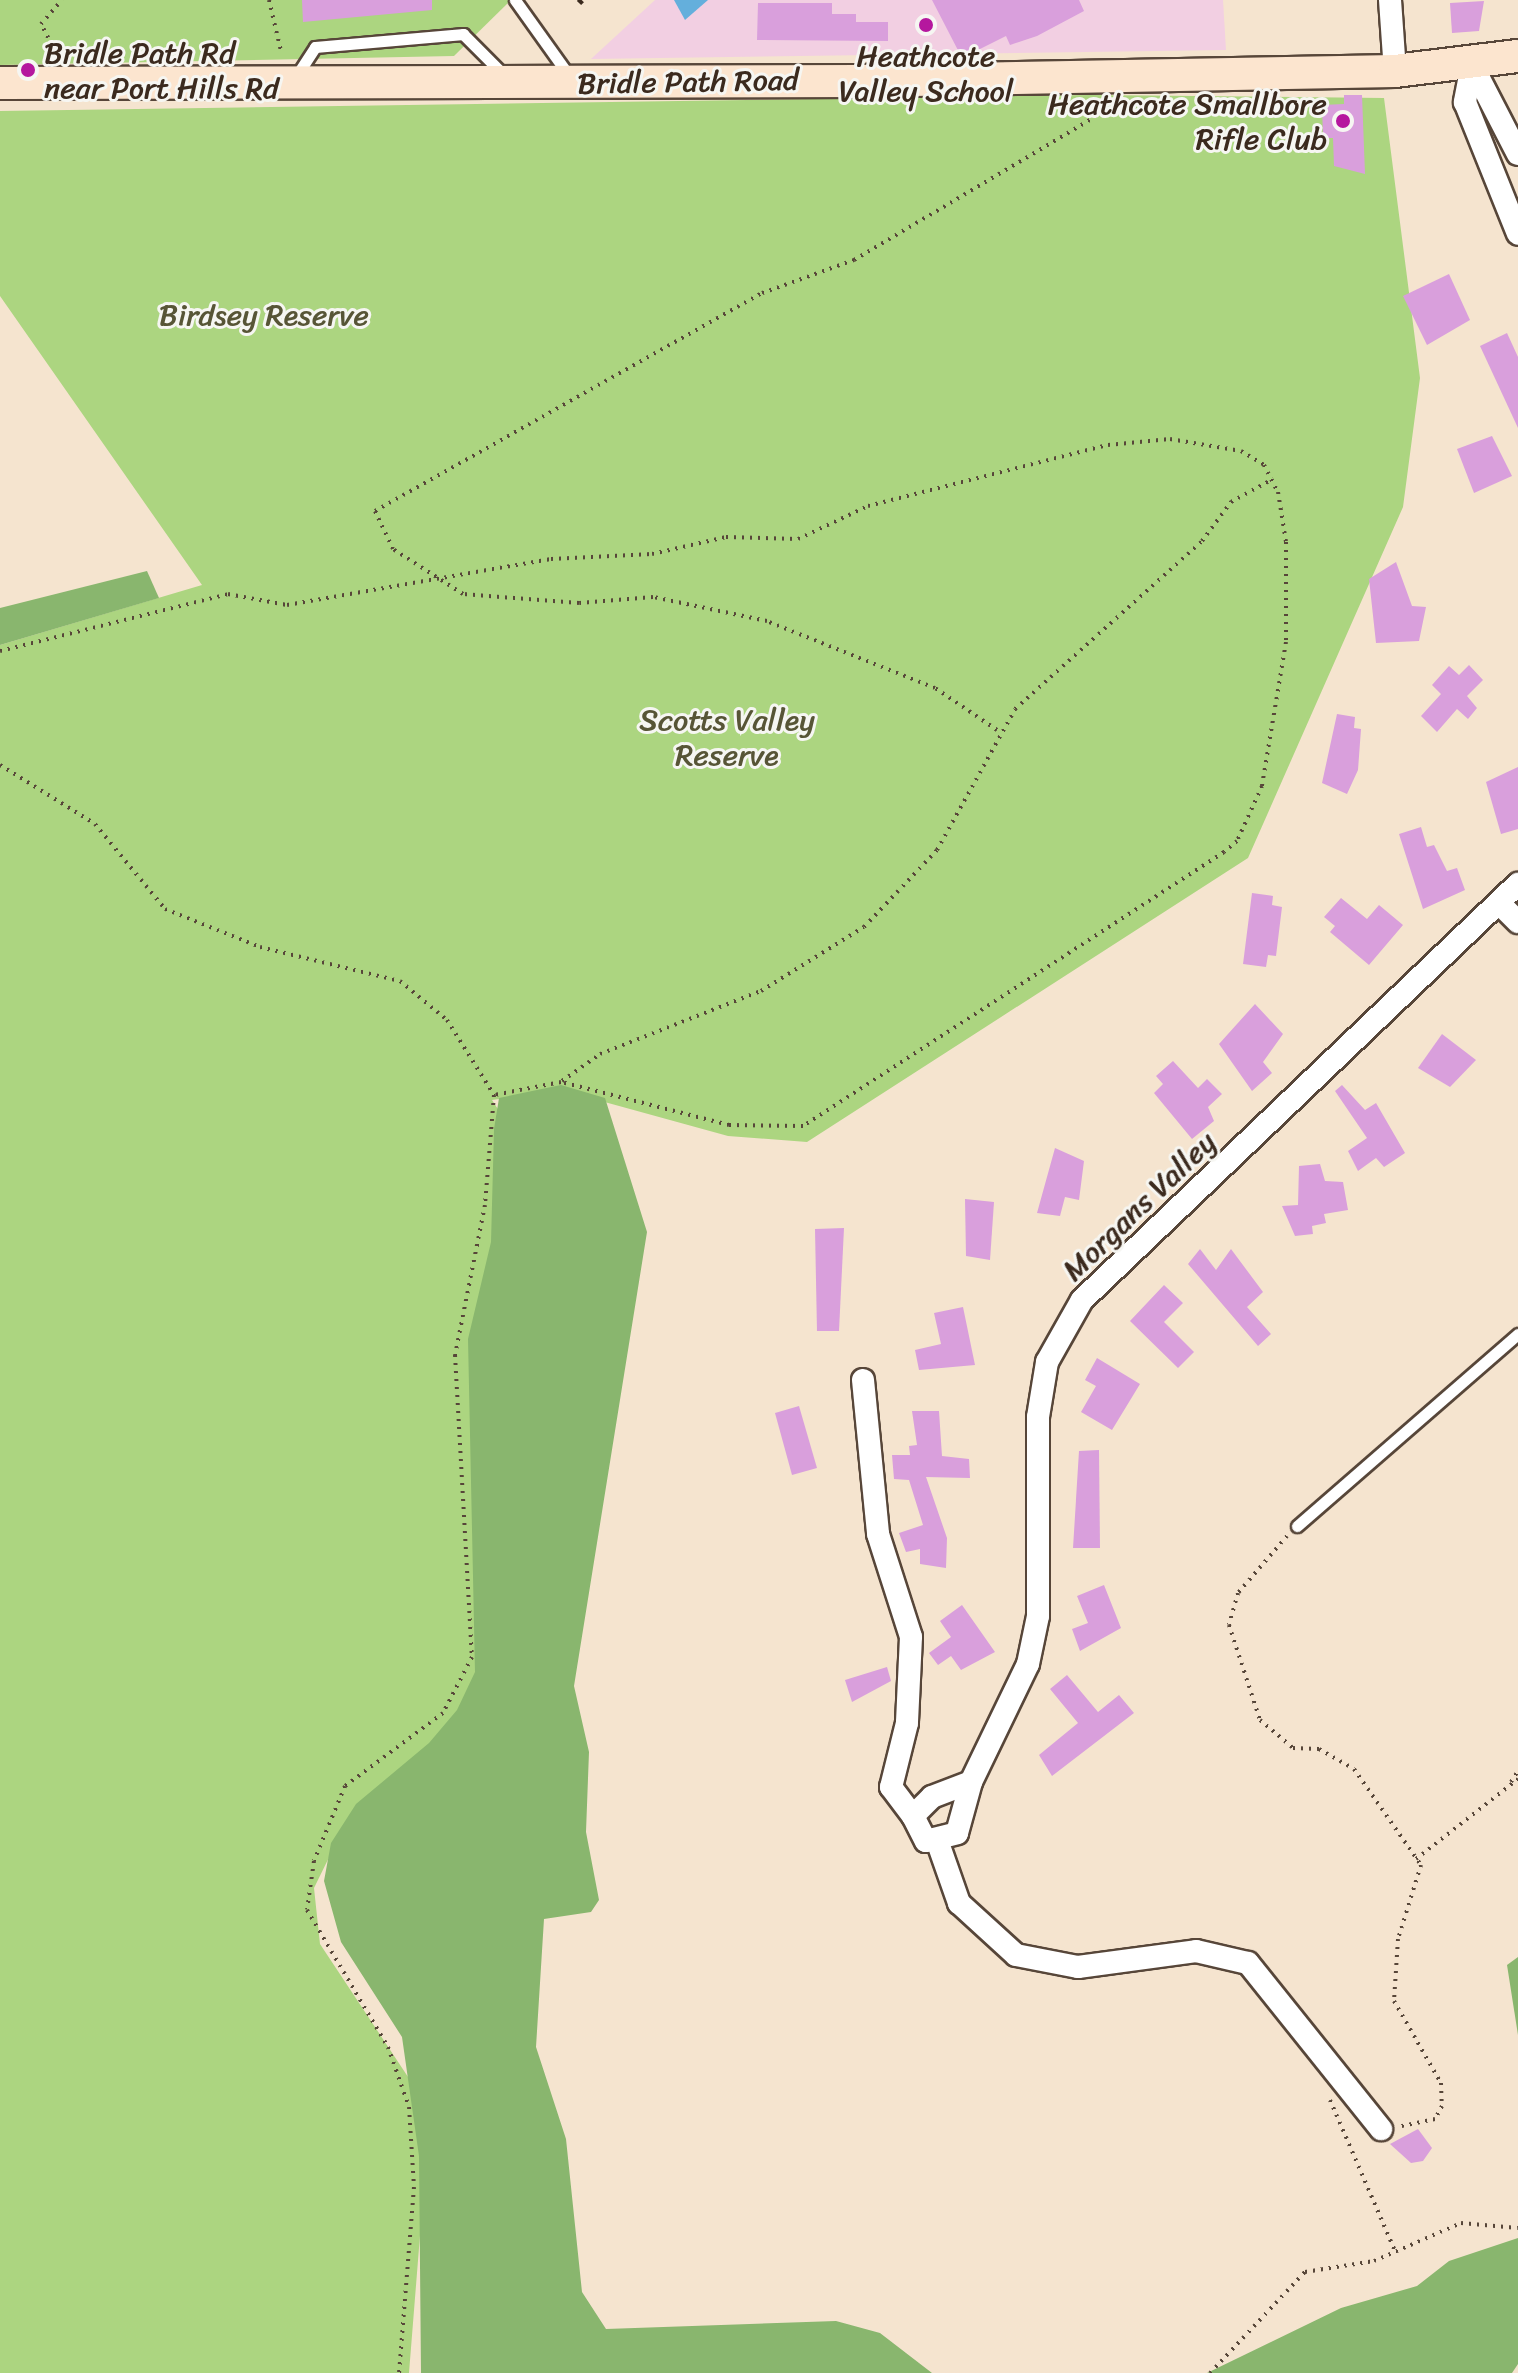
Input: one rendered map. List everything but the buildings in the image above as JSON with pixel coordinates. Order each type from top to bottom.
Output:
[{"type":"street","points":[[1390,0],[1395,71]]},
{"type":"street","name":"Bridle Path Road","points":[[0,83],[575,84],[1395,71],[1472,65],[1518,56]]},
{"type":"street","points":[[1472,65],[1513,146],[1483,147]]},
{"type":"street","points":[[1472,65],[1463,86],[1483,147],[1518,234]]},
{"type":"street","name":"Morgans Valley","points":[[938,1843],[957,1833],[971,1782],[1028,1664],[1038,1616],[1038,1417],[1047,1362],[1082,1300],[1518,884]]},
{"type":"street","points":[[1499,903],[1518,922]]},
{"type":"street","points":[[863,1380],[878,1534],[911,1637],[907,1723],[891,1787],[913,1816],[916,1831],[938,1843],[959,1903],[1005,1949],[1046,1966],[1078,1967],[1167,1952],[1239,1959],[1256,1970],[1325,2066],[1381,2129]]},
{"type":"street","points":[[913,1816],[932,1797],[971,1782]]},
{"type":"lane","points":[[515,0],[575,84]]},
{"type":"lane","points":[[293,82],[315,47],[463,34],[511,82]]},
{"type":"lane","points":[[1297,1526],[1518,1334]]},
{"type":"path","points":[[60,61],[41,24],[62,0]]},
{"type":"path","points":[[269,0],[281,51]]},
{"type":"path","points":[[997,730],[935,688],[767,621],[653,597],[501,602],[442,581],[393,549],[375,519],[378,505],[504,443],[762,293],[854,260],[1095,117],[1098,88]]},
{"type":"path","points":[[0,651],[190,600],[228,594],[287,605],[726,537],[798,539],[868,506],[1108,445],[1170,439],[1241,451],[1273,479],[1286,542],[1286,642],[1262,786],[1231,847],[803,1126],[729,1125],[561,1082]]},
{"type":"path","points":[[494,1095],[561,1082],[600,1054],[761,991],[845,943],[937,850],[988,769],[997,730],[1087,651],[1147,583],[1202,541],[1231,502],[1273,479]]},
{"type":"path","points":[[0,765],[95,824],[165,909],[260,947],[400,981],[447,1020],[494,1095],[485,1205],[455,1355],[472,1657],[443,1713],[345,1786],[318,1847],[307,1910],[388,2047],[409,2107],[414,2187],[399,2373]]},
{"type":"path","points":[[1297,1526],[1238,1593],[1229,1625],[1260,1720],[1287,1735],[1293,1748],[1319,1749],[1354,1769],[1416,1859],[1422,1877],[1398,1939],[1394,2001],[1441,2083],[1442,2106],[1423,2124],[1381,2129]]},
{"type":"path","points":[[1510,1784],[1518,1771]]},
{"type":"path","points":[[1416,1859],[1518,1779]]},
{"type":"path","points":[[1325,2066],[1325,2087],[1349,2153],[1396,2254]]},
{"type":"path","points":[[1210,2373],[1305,2272],[1396,2254],[1461,2223],[1518,2228]]},
{"type":"shaded area","name":"Heathcote Valley School","points":[[655,0],[1223,0],[1226,50],[591,59]]},
{"type":"green space","points":[[0,0],[511,0],[454,56],[0,65]]},
{"type":"green space","name":"Scotts Valley Reserve","points":[[1091,95],[1384,98],[1420,378],[1403,507],[1248,858],[807,1142],[728,1136],[561,1090],[492,1100],[505,1120],[507,1686],[341,1833],[314,1888],[320,1944],[416,2089],[427,2148],[409,2373],[0,2373],[0,645],[202,585],[0,296],[0,111]]},
{"type":"green space","points":[[147,571],[159,598],[0,645],[0,608]]},
{"type":"green space","points":[[561,1085],[605,1098],[647,1232],[574,1686],[589,1752],[586,1832],[599,1900],[591,1912],[544,1919],[536,2047],[566,2139],[582,2292],[606,2329],[836,2321],[880,2333],[932,2373],[421,2373],[419,2156],[402,2037],[341,1942],[324,1881],[331,1843],[356,1804],[429,1743],[457,1710],[475,1672],[468,1339],[491,1242],[494,1129],[499,1098]]},
{"type":"green space","points":[[1518,1957],[1518,2035],[1507,1965]]},
{"type":"green space","points":[[1518,2238],[1518,2364],[1512,2373],[1207,2373],[1341,2308],[1417,2286],[1449,2261]]},
{"type":"water","points":[[674,0],[708,0],[685,20]]},
{"type":"railway","points":[[579,3],[582,0]]},
{"type":"place","name":"Heathcote Valley School","points":[[926,25]]},
{"type":"place","name":"Bridle Path Rd near Port Hills Rd","points":[[28,70]]},
{"type":"place","name":"Heathcote Smallbore Rifle Club","points":[[1343,121]]},
{"type":"park label","name":"Birdsey Reserve","points":[[264,315]]}]
